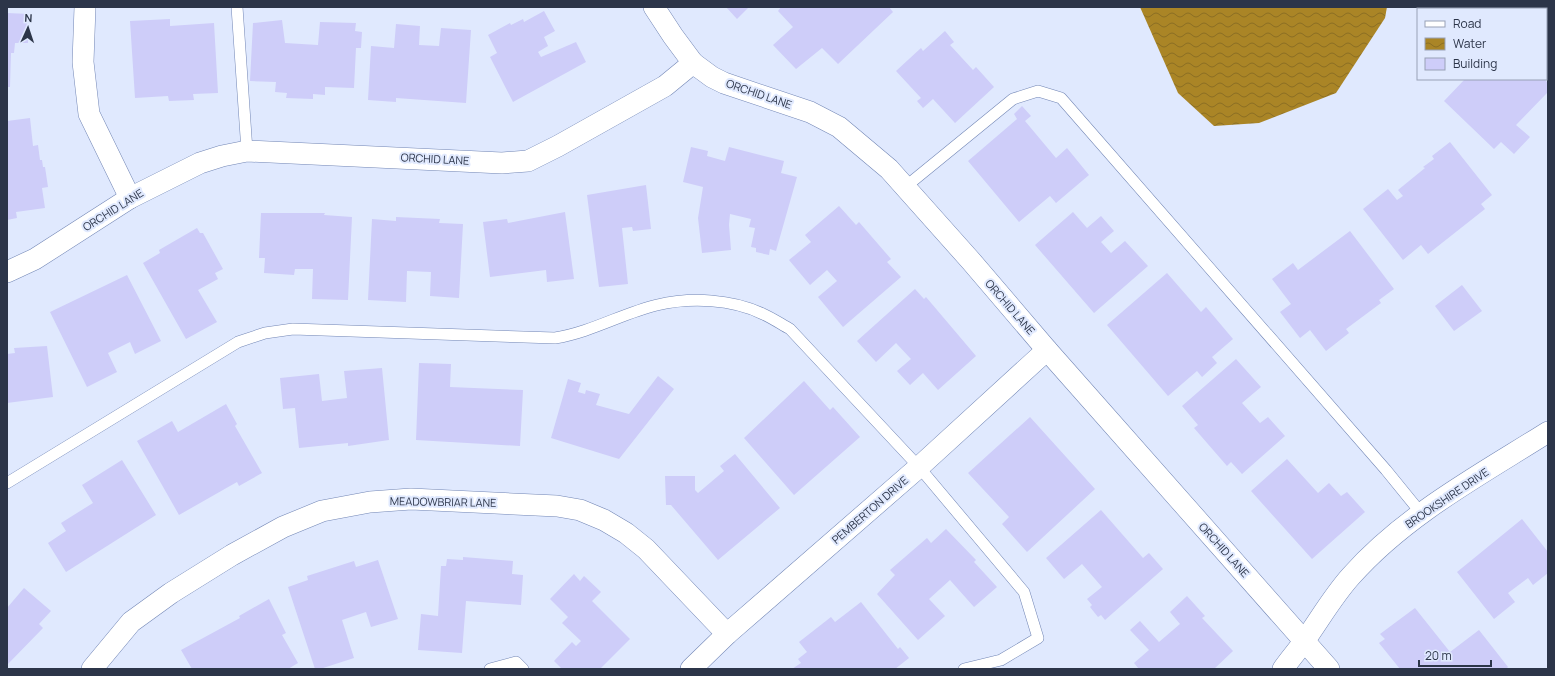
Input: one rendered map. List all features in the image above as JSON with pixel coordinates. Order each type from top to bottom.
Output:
[{"type":"street","points":[[85,7],[83,62],[89,114],[130,198]]},
{"type":"street","points":[[654,7],[693,63]]},
{"type":"street","name":"ORCHID LANE","points":[[7,272],[35,259],[130,198],[200,163],[247,151],[502,163],[528,161],[558,146],[665,86],[693,63],[712,77],[724,83],[810,112],[839,127],[889,169],[904,188],[971,261],[1047,350],[1329,669]]},
{"type":"street","name":"PEMBERTON DRIVE","points":[[691,669],[727,634],[919,467],[1047,350]]},
{"type":"street","name":"BROOKSHIRE DRIVE","points":[[1283,669],[1305,641],[1327,606],[1351,576],[1378,548],[1421,513],[1548,432]]},
{"type":"street","name":"MEADOWBRIAR LANE","points":[[92,669],[131,622],[178,589],[232,555],[283,527],[322,511],[370,502],[410,499],[557,506],[580,510],[604,520],[626,533],[646,550],[727,634]]},
{"type":"lane","points":[[237,7],[247,151]]},
{"type":"lane","points":[[904,188],[1013,99],[1038,91],[1061,98],[1386,470],[1421,513]]},
{"type":"lane","points":[[7,483],[238,342],[265,333],[293,329],[556,338],[573,335],[657,305],[686,300],[712,301],[739,306],[762,314],[790,329],[919,467],[1024,592],[1038,638],[1001,660],[964,669]]},
{"type":"lane","points":[[490,669],[516,662],[523,669]]},
{"type":"water","points":[[1140,7],[1387,7],[1385,18],[1336,93],[1259,123],[1214,126],[1178,93]]},
{"type":"building","points":[[726,7],[749,7],[737,19]]},
{"type":"building","points":[[781,7],[889,7],[893,12],[838,64],[822,48],[796,69],[773,45],[793,27],[778,11]]},
{"type":"building","points":[[1548,7],[1548,38],[1547,8],[1526,8]]},
{"type":"building","points":[[544,11],[555,31],[544,37],[548,46],[538,52],[541,57],[576,42],[586,62],[513,102],[490,57],[497,53],[488,35],[510,23],[511,25],[523,19],[524,22]]},
{"type":"building","points":[[7,13],[29,14],[28,43],[15,43],[14,53],[11,53],[10,87],[7,87]]},
{"type":"building","points":[[170,19],[170,26],[214,23],[218,93],[193,94],[194,100],[169,101],[168,96],[135,98],[130,21]]},
{"type":"building","points":[[282,20],[285,43],[318,45],[320,22],[356,23],[355,31],[362,32],[361,48],[356,48],[354,88],[325,87],[325,95],[313,94],[313,99],[286,98],[287,93],[275,92],[276,82],[250,81],[253,23]]},
{"type":"building","points":[[396,24],[420,26],[419,45],[439,46],[441,28],[471,30],[466,103],[396,98],[396,102],[368,100],[371,46],[394,48]]},
{"type":"building","points":[[945,31],[954,42],[950,45],[973,70],[976,67],[994,87],[955,123],[933,99],[923,108],[917,101],[921,98],[896,71],[921,48],[923,51]]},
{"type":"building","points":[[1464,80],[1545,80],[1548,83],[1548,92],[1516,125],[1530,137],[1514,154],[1501,142],[1494,149],[1444,101]]},
{"type":"building","points":[[1022,106],[1031,116],[1025,121],[1056,158],[1067,148],[1089,175],[1056,203],[1050,196],[1019,222],[968,161],[1017,119],[1014,114]]},
{"type":"building","points":[[30,118],[33,146],[38,145],[40,160],[42,160],[43,167],[45,167],[48,187],[42,188],[45,208],[16,212],[17,218],[7,220],[7,121]]},
{"type":"building","points":[[1450,142],[1492,195],[1481,204],[1485,209],[1428,254],[1421,245],[1403,260],[1363,209],[1388,189],[1397,200],[1403,196],[1398,190],[1425,168],[1423,167],[1434,159],[1432,156]]},
{"type":"building","points":[[691,147],[708,151],[707,156],[725,161],[729,147],[784,161],[781,173],[797,177],[776,251],[770,249],[769,255],[756,252],[756,248],[751,247],[755,228],[749,227],[751,219],[730,214],[729,225],[731,250],[702,253],[698,218],[703,187],[683,182]]},
{"type":"building","points":[[646,185],[651,229],[633,231],[632,227],[622,228],[628,284],[599,287],[587,195]]},
{"type":"building","points":[[839,206],[856,225],[859,222],[891,259],[887,262],[901,277],[843,327],[818,297],[837,281],[827,270],[810,285],[789,260],[811,242],[805,235]]},
{"type":"building","points":[[565,212],[574,279],[547,282],[546,270],[490,277],[483,222],[507,219],[508,223]]},
{"type":"building","points":[[1073,212],[1087,228],[1101,216],[1114,231],[1101,242],[1111,253],[1125,241],[1148,266],[1094,313],[1035,245]]},
{"type":"building","points":[[261,213],[325,213],[324,215],[352,217],[348,300],[312,299],[313,269],[295,269],[294,275],[264,273],[265,258],[259,258]]},
{"type":"building","points":[[396,217],[440,219],[439,223],[463,224],[459,298],[430,296],[431,272],[407,271],[406,302],[368,300],[372,219],[396,221]]},
{"type":"building","points":[[197,228],[200,233],[203,233],[223,269],[215,273],[218,279],[198,290],[217,322],[186,339],[143,263],[160,253],[159,250]]},
{"type":"building","points":[[1350,231],[1394,289],[1379,300],[1381,303],[1346,329],[1349,333],[1326,351],[1310,330],[1300,338],[1280,312],[1291,304],[1272,279],[1293,263],[1298,270]]},
{"type":"building","points":[[1167,273],[1201,312],[1206,307],[1233,339],[1212,357],[1217,363],[1202,377],[1197,371],[1168,396],[1107,325]]},
{"type":"building","points":[[127,275],[161,341],[135,354],[130,342],[108,353],[117,372],[87,387],[50,312]]},
{"type":"building","points":[[1462,285],[1482,311],[1454,331],[1435,306]]},
{"type":"building","points":[[915,289],[924,299],[926,297],[976,356],[938,390],[923,373],[910,385],[897,371],[911,359],[896,343],[876,362],[857,341]]},
{"type":"building","points":[[47,346],[53,397],[7,403],[7,354],[15,353],[14,348]]},
{"type":"building","points":[[1236,359],[1261,387],[1242,403],[1260,423],[1268,417],[1285,436],[1242,474],[1231,462],[1227,466],[1194,428],[1198,425],[1182,406]]},
{"type":"building","points":[[419,363],[451,364],[450,387],[523,390],[520,446],[416,440]]},
{"type":"building","points":[[382,368],[389,440],[348,446],[348,443],[299,448],[295,408],[283,409],[280,378],[319,374],[322,401],[347,398],[344,371]]},
{"type":"building","points":[[658,376],[674,389],[619,459],[551,438],[568,379],[581,383],[578,392],[585,394],[586,390],[600,394],[596,405],[629,414]]},
{"type":"building","points":[[804,381],[830,410],[833,407],[860,437],[794,495],[744,438]]},
{"type":"building","points":[[226,404],[237,424],[235,426],[262,473],[239,486],[237,482],[179,515],[137,441],[172,421],[178,432]]},
{"type":"building","points":[[1030,417],[1095,489],[1027,552],[1002,524],[1009,517],[968,473]]},
{"type":"building","points":[[735,454],[780,508],[718,560],[671,505],[666,505],[665,476],[695,476],[695,490],[698,493],[724,471],[720,466]]},
{"type":"building","points":[[1287,459],[1318,493],[1329,483],[1341,496],[1347,492],[1365,512],[1312,559],[1251,491]]},
{"type":"building","points":[[122,460],[156,515],[66,572],[48,543],[66,531],[61,523],[93,503],[82,485]]},
{"type":"building","points":[[1101,510],[1143,558],[1149,553],[1163,569],[1105,620],[1101,615],[1098,617],[1090,607],[1092,605],[1087,599],[1102,587],[1082,564],[1064,579],[1046,558]]},
{"type":"building","points":[[1522,519],[1548,552],[1548,573],[1533,585],[1528,578],[1508,593],[1515,602],[1494,619],[1457,572]]},
{"type":"building","points":[[946,529],[976,560],[974,562],[997,587],[974,607],[950,580],[929,599],[945,616],[918,640],[877,594],[895,575],[890,570],[927,538],[931,543]]},
{"type":"building","points":[[463,557],[513,561],[512,574],[523,575],[521,605],[466,601],[462,653],[418,650],[421,614],[438,616],[441,566],[446,566],[447,559],[463,560]]},
{"type":"building","points":[[378,560],[398,619],[371,627],[366,612],[342,620],[354,658],[320,669],[315,669],[288,587],[308,580],[307,576],[354,561],[356,567]]},
{"type":"building","points":[[574,574],[580,581],[584,576],[601,592],[592,601],[630,639],[600,669],[562,669],[554,661],[572,642],[576,646],[581,641],[562,623],[568,617],[550,599]]},
{"type":"building","points":[[24,588],[51,611],[39,624],[43,628],[7,665],[7,608]]},
{"type":"building","points":[[1187,596],[1205,616],[1202,618],[1233,651],[1214,669],[1139,669],[1134,663],[1149,650],[1130,630],[1140,621],[1159,642],[1180,624],[1170,612]]},
{"type":"building","points":[[269,599],[286,633],[282,635],[298,663],[288,669],[192,669],[181,650],[240,618],[239,616]]},
{"type":"building","points":[[861,602],[898,649],[900,647],[909,658],[895,669],[792,669],[801,663],[798,659],[807,652],[799,642],[831,617],[835,622]]},
{"type":"building","points":[[1415,608],[1450,652],[1479,630],[1508,667],[1506,669],[1400,669],[1379,643],[1385,639],[1380,634]]}]
